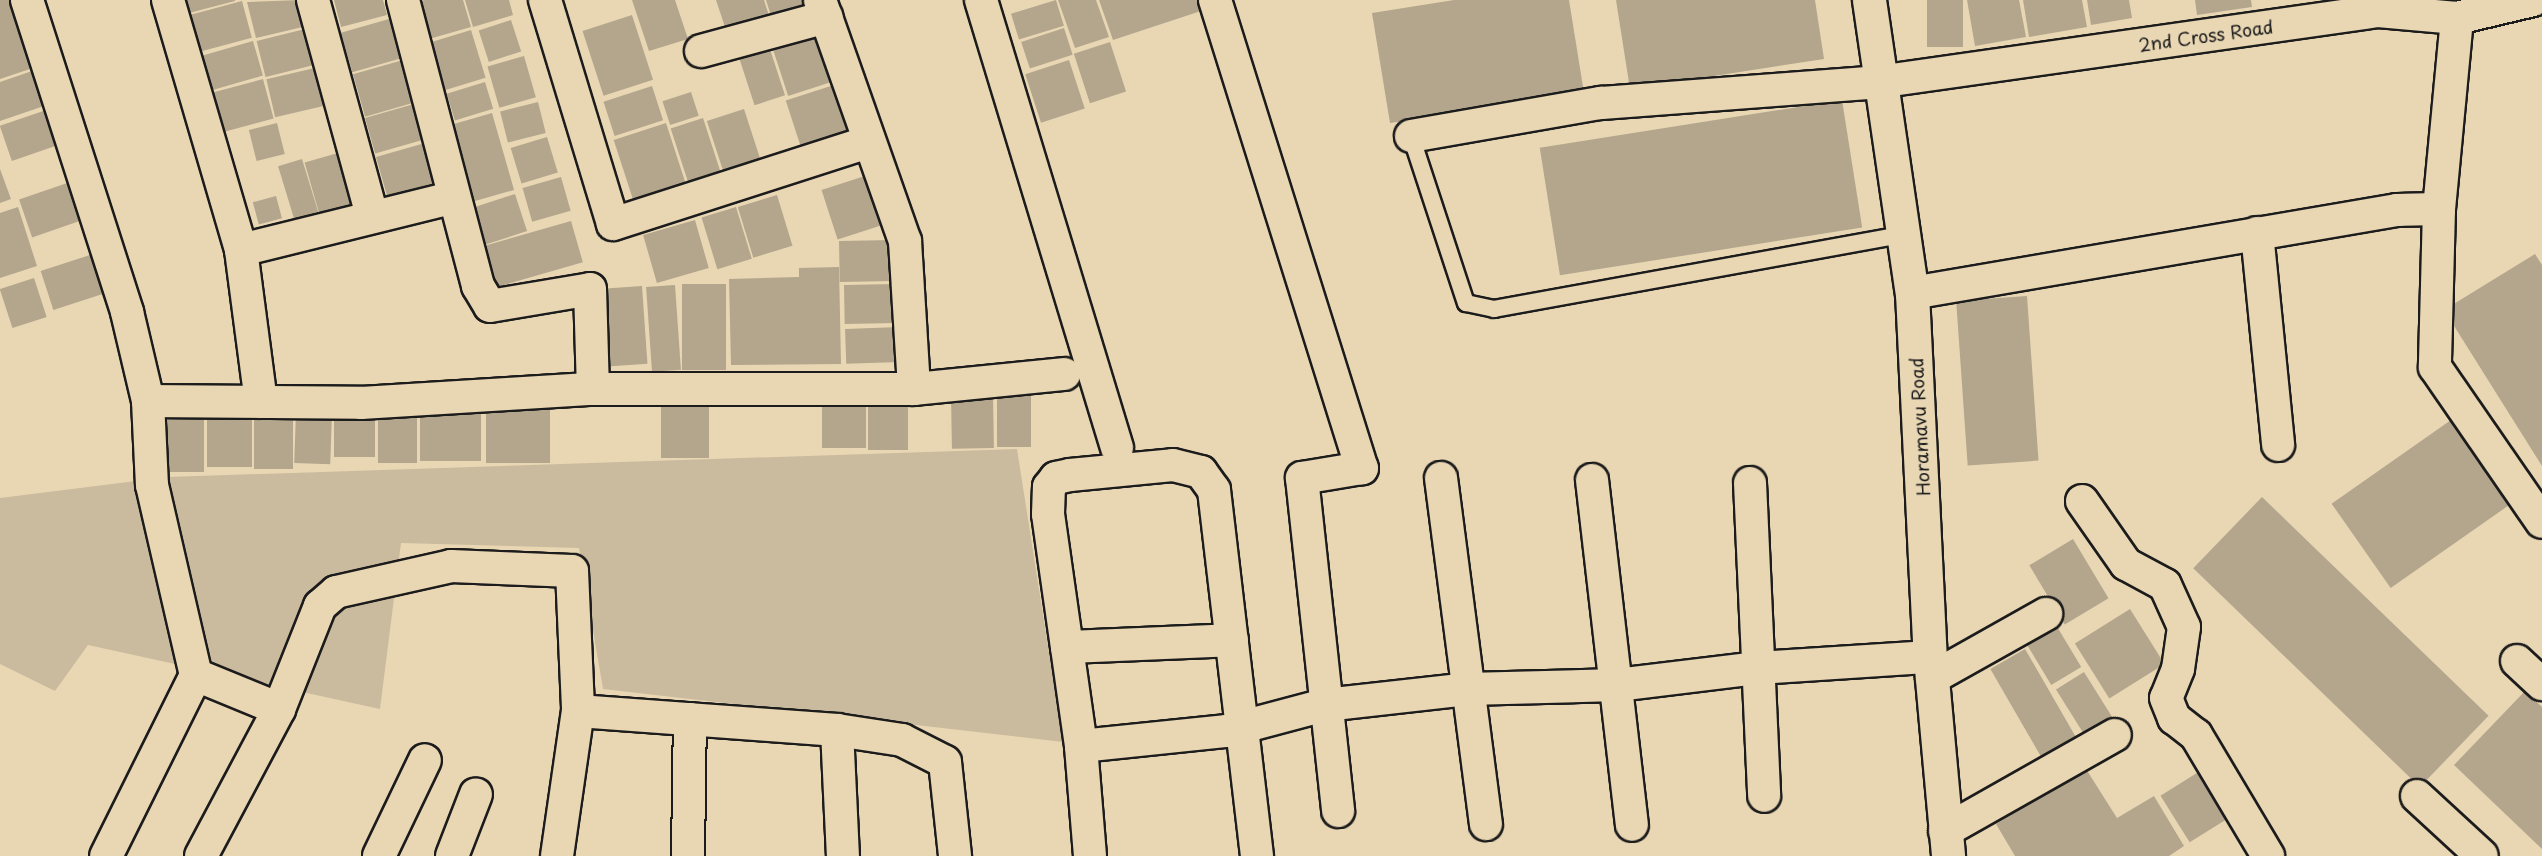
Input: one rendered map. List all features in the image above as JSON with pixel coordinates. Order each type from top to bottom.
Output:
[{"type":"street","points":[[27,0],[126,312],[148,401],[152,485],[196,675],[106,856]]},
{"type":"street","points":[[168,0],[241,250],[261,402]]},
{"type":"street","points":[[312,0],[372,215]]},
{"type":"street","points":[[403,0],[478,286],[490,306],[590,289],[593,389]]},
{"type":"street","points":[[545,0],[613,224],[869,142]]},
{"type":"street","points":[[981,0],[1117,448]]},
{"type":"street","points":[[1215,0],[1362,468],[1302,478],[1338,811]]},
{"type":"street","name":"Horamavu Road","points":[[1869,0],[1878,82],[1912,293],[1931,667],[1947,844]]},
{"type":"street","name":"2nd Cross Road","points":[[1411,136],[1601,103],[1878,82],[2378,11],[2457,18],[2521,2]]},
{"type":"street","points":[[701,51],[823,8],[905,241],[914,388]]},
{"type":"street","points":[[2457,18],[2439,209],[2436,367],[2542,522]]},
{"type":"street","points":[[241,250],[372,215],[443,200]]},
{"type":"street","points":[[1912,293],[2397,210],[2439,209]]},
{"type":"street","points":[[2257,234],[2278,445]]},
{"type":"street","points":[[148,401],[361,403],[593,389],[914,388],[1065,374]]},
{"type":"street","points":[[1090,856],[1081,746],[1048,514],[1050,487],[1056,478],[1070,475],[1173,465],[1201,472],[1214,490],[1257,856]]},
{"type":"street","points":[[1442,478],[1467,689],[1486,824]]},
{"type":"street","points":[[1592,480],[1632,825]]},
{"type":"street","points":[[1750,483],[1764,795]]},
{"type":"street","points":[[2082,501],[2126,564],[2165,585],[2184,627],[2178,669],[2166,698],[2174,718],[2196,735],[2268,856]]},
{"type":"street","points":[[201,856],[279,709],[320,606],[336,592],[450,566],[572,571],[578,711],[557,856]]},
{"type":"street","points":[[1081,746],[1242,728],[1325,705],[1467,689],[1617,685],[1758,668],[1931,667],[2046,614]]},
{"type":"street","points":[[1067,647],[1232,640]]},
{"type":"street","points":[[2517,661],[2542,684]]},
{"type":"street","points":[[196,675],[279,709]]},
{"type":"street","points":[[578,711],[837,730],[902,740],[945,762],[955,856]]},
{"type":"street","points":[[688,856],[690,719]]},
{"type":"street","points":[[837,730],[843,856]]},
{"type":"street","points":[[1947,844],[2115,735]]},
{"type":"street","points":[[379,856],[425,760]]},
{"type":"street","points":[[452,856],[476,794]]},
{"type":"street","points":[[2417,796],[2482,856]]},
{"type":"lane","points":[[1411,136],[1466,303],[1494,309],[1903,236]]},
{"type":"shaded area","points":[[1017,449],[1063,742],[603,689],[579,548],[401,543],[380,709],[88,645],[55,691],[0,664],[0,498],[168,477]]},
{"type":"building","points":[[0,0],[13,0],[36,67],[0,79]]},
{"type":"building","points":[[185,0],[235,0],[235,1],[189,13]]},
{"type":"building","points":[[300,0],[307,26],[256,38],[247,2]]},
{"type":"building","points":[[334,0],[383,0],[387,15],[341,27]]},
{"type":"building","points":[[463,0],[471,27],[429,39],[418,2]]},
{"type":"building","points":[[465,0],[509,0],[513,15],[473,27]]},
{"type":"building","points":[[632,0],[675,0],[688,39],[649,51]]},
{"type":"building","points":[[716,0],[764,0],[770,19],[727,33]]},
{"type":"building","points":[[766,0],[809,0],[811,6],[772,19]]},
{"type":"building","points":[[1056,0],[1064,26],[1019,40],[1011,14]]},
{"type":"building","points":[[1058,0],[1096,0],[1109,37],[1075,48]]},
{"type":"building","points":[[1099,0],[1204,0],[1207,9],[1113,40]]},
{"type":"building","points":[[1454,0],[1569,0],[1584,93],[1390,123],[1372,13]]},
{"type":"building","points":[[1616,0],[1815,0],[1824,59],[1630,89]]},
{"type":"building","points":[[1927,0],[1963,0],[1963,47],[1927,47]]},
{"type":"building","points":[[1967,0],[2019,0],[2026,37],[1975,46]]},
{"type":"building","points":[[2023,0],[2082,0],[2087,27],[2029,37]]},
{"type":"building","points":[[2087,0],[2129,0],[2132,18],[2091,25]]},
{"type":"building","points":[[2195,0],[2251,0],[2252,7],[2197,15]]},
{"type":"building","points":[[242,1],[252,38],[199,52],[189,15]]},
{"type":"building","points":[[632,15],[653,80],[604,96],[583,31]]},
{"type":"building","points":[[389,19],[400,58],[352,72],[341,33]]},
{"type":"building","points":[[511,20],[521,51],[489,62],[479,31]]},
{"type":"building","points":[[309,28],[318,64],[266,77],[257,41]]},
{"type":"building","points":[[1064,28],[1073,55],[1030,69],[1021,42]]},
{"type":"building","points":[[820,29],[837,80],[788,96],[771,45]]},
{"type":"building","points":[[471,30],[486,78],[445,90],[431,42]]},
{"type":"building","points":[[253,41],[263,76],[211,90],[201,56]]},
{"type":"building","points":[[1110,42],[1126,91],[1090,103],[1074,54]]},
{"type":"building","points":[[768,43],[785,95],[755,105],[738,53]]},
{"type":"building","points":[[524,56],[536,97],[499,108],[487,66]]},
{"type":"building","points":[[403,60],[415,102],[365,117],[353,74]]},
{"type":"building","points":[[1069,60],[1085,109],[1041,123],[1025,74]]},
{"type":"building","points":[[319,67],[328,105],[275,117],[266,79]]},
{"type":"building","points":[[35,70],[47,105],[0,121],[0,82]]},
{"type":"building","points":[[263,79],[274,119],[222,132],[212,93]]},
{"type":"building","points":[[485,82],[493,109],[455,120],[447,94]]},
{"type":"building","points":[[840,83],[858,139],[804,157],[786,101]]},
{"type":"building","points":[[652,86],[663,120],[615,136],[603,102]]},
{"type":"building","points":[[691,92],[699,116],[670,125],[662,101]]},
{"type":"building","points":[[1842,100],[1862,227],[1560,275],[1540,148]]},
{"type":"building","points":[[538,102],[546,133],[508,142],[500,111]]},
{"type":"building","points":[[414,104],[424,140],[375,154],[365,118]]},
{"type":"building","points":[[49,109],[61,144],[12,161],[0,126]]},
{"type":"building","points":[[744,109],[763,167],[726,179],[707,121]]},
{"type":"building","points":[[492,113],[514,190],[470,203],[448,126]]},
{"type":"building","points":[[703,118],[722,175],[689,186],[671,129]]},
{"type":"building","points":[[277,123],[285,154],[257,161],[249,130]]},
{"type":"building","points":[[666,123],[686,186],[634,203],[614,140]]},
{"type":"building","points":[[547,137],[558,172],[521,183],[511,148]]},
{"type":"building","points":[[425,143],[436,182],[387,196],[376,157]]},
{"type":"building","points":[[345,151],[360,203],[320,214],[305,163]]},
{"type":"building","points":[[302,159],[318,212],[294,219],[278,166]]},
{"type":"building","points":[[0,169],[11,199],[0,203]]},
{"type":"building","points":[[871,174],[887,223],[838,240],[822,190]]},
{"type":"building","points":[[561,177],[571,211],[532,222],[523,188]]},
{"type":"building","points":[[73,181],[86,219],[32,237],[19,200]]},
{"type":"building","points":[[515,194],[527,231],[482,246],[470,209]]},
{"type":"building","points":[[777,195],[792,246],[753,258],[738,207]]},
{"type":"building","points":[[276,196],[282,218],[259,224],[253,202]]},
{"type":"building","points":[[18,207],[37,266],[0,278],[0,213]]},
{"type":"building","points":[[736,207],[752,259],[717,269],[702,218]]},
{"type":"building","points":[[695,220],[709,268],[657,283],[643,235]]},
{"type":"building","points":[[571,221],[583,262],[491,289],[479,247]]},
{"type":"building","points":[[893,240],[894,281],[840,282],[839,241]]},
{"type":"building","points":[[93,254],[106,293],[53,310],[41,271]]},
{"type":"building","points":[[2535,254],[2542,265],[2542,466],[2444,310]]},
{"type":"building","points":[[839,267],[841,364],[731,365],[729,279],[799,277],[799,268]]},
{"type":"building","points":[[34,278],[47,317],[12,328],[0,289]]},
{"type":"building","points":[[682,284],[726,284],[726,370],[682,370]]},
{"type":"building","points":[[895,284],[896,323],[845,324],[844,285]]},
{"type":"building","points":[[675,285],[681,370],[652,372],[646,287]]},
{"type":"building","points":[[642,286],[647,364],[608,367],[602,289]]},
{"type":"building","points":[[2027,296],[2039,461],[1968,466],[1956,301]]},
{"type":"building","points":[[899,327],[900,362],[846,364],[845,329]]},
{"type":"building","points":[[997,389],[1031,389],[1031,447],[997,447]]},
{"type":"building","points":[[993,395],[994,448],[952,449],[951,396]]},
{"type":"building","points":[[868,398],[908,398],[908,450],[868,450]]},
{"type":"building","points":[[822,399],[866,399],[866,448],[822,448]]},
{"type":"building","points":[[661,407],[709,407],[709,458],[661,458]]},
{"type":"building","points":[[486,409],[550,409],[550,463],[486,463]]},
{"type":"building","points":[[296,412],[332,413],[330,464],[294,463]]},
{"type":"building","points":[[334,412],[375,412],[375,457],[334,457]]},
{"type":"building","points":[[378,412],[417,412],[417,463],[378,463]]},
{"type":"building","points":[[420,412],[481,412],[481,461],[420,461]]},
{"type":"building","points":[[207,413],[252,413],[252,467],[207,467]]},
{"type":"building","points":[[254,413],[293,413],[293,469],[254,469]]},
{"type":"building","points":[[2461,413],[2520,497],[2391,588],[2332,504]]},
{"type":"building","points":[[157,419],[204,419],[204,472],[157,472]]},
{"type":"building","points":[[2262,497],[2489,716],[2420,787],[2193,568]]},
{"type":"building","points":[[2073,539],[2109,598],[2065,624],[2029,565]]},
{"type":"building","points":[[2130,609],[2164,664],[2109,699],[2075,643]]},
{"type":"building","points":[[2056,625],[2081,667],[2051,685],[2026,643]]},
{"type":"building","points":[[2025,649],[2081,746],[2046,766],[1990,669]]},
{"type":"building","points":[[2084,672],[2114,720],[2086,738],[2056,689]]},
{"type":"building","points":[[2525,691],[2542,707],[2542,849],[2454,765]]},
{"type":"building","points":[[2208,766],[2237,813],[2190,842],[2161,796]]},
{"type":"building","points":[[2086,769],[2117,818],[2154,796],[2184,846],[2169,856],[2015,856],[1996,824]]}]
